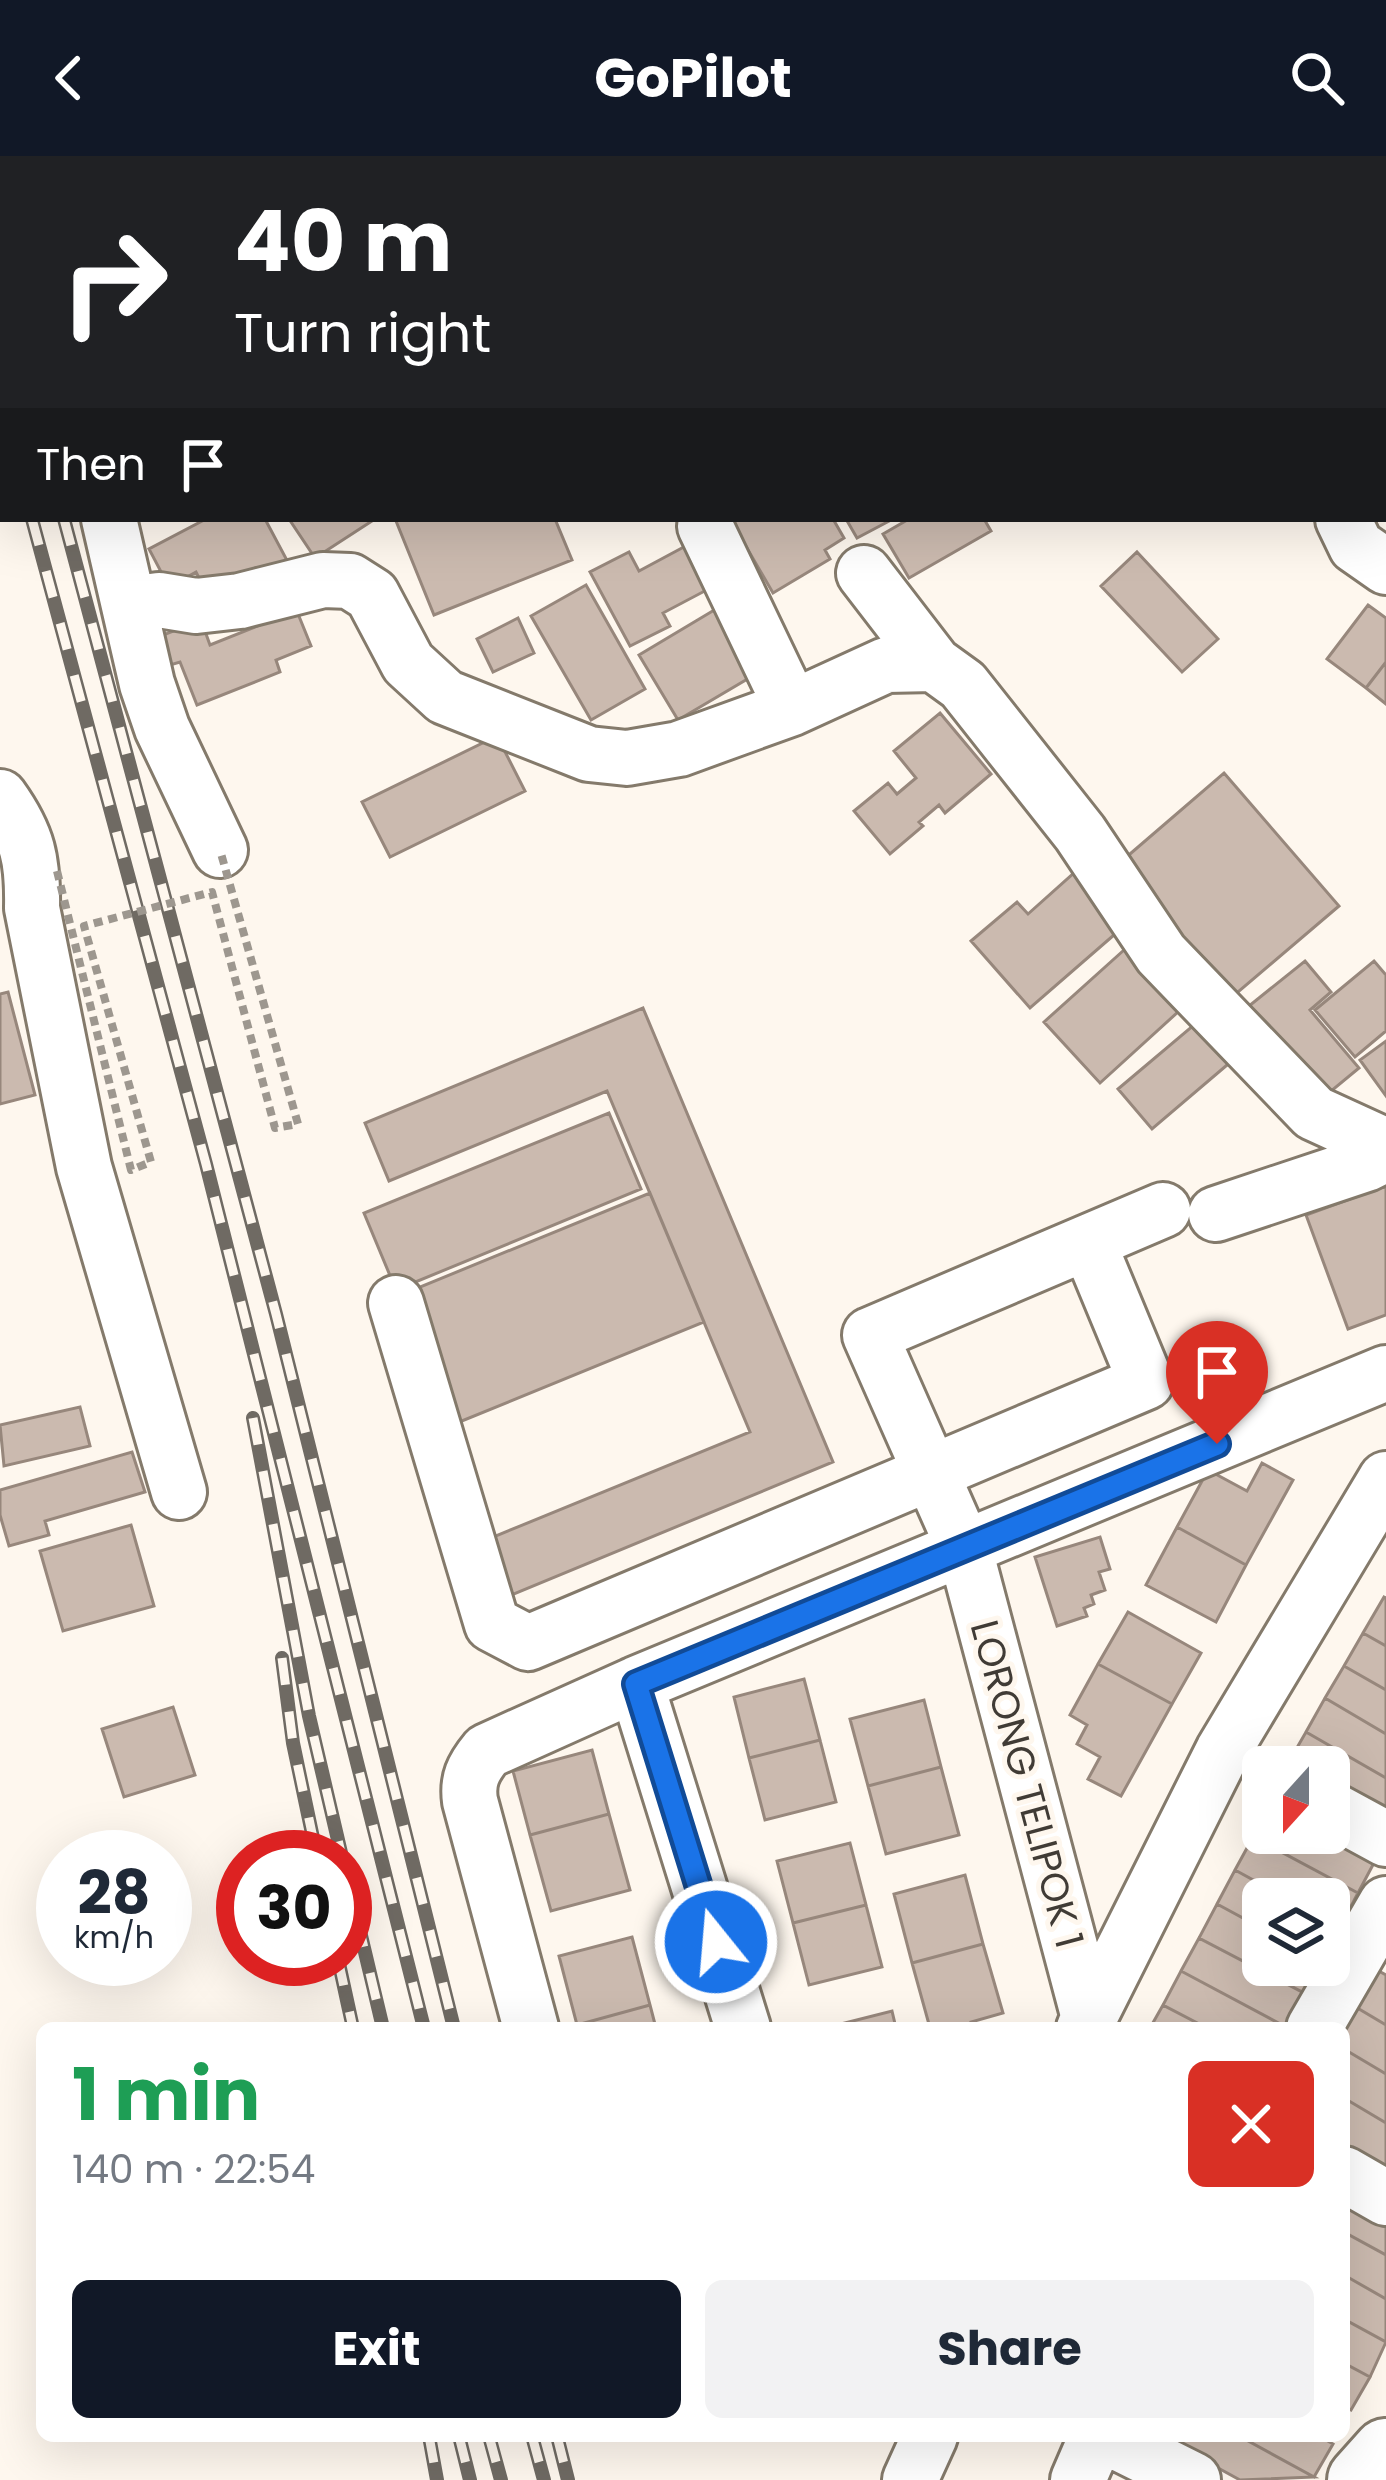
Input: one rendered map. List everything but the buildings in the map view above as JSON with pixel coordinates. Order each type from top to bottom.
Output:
[{"type":"main road","points":[[1361,2480],[1385,2453]]},
{"type":"main road","points":[[1381,2480],[1385,2453]]},
{"type":"street","points":[[110,522],[147,684],[162,728],[220,850]]},
{"type":"street","points":[[1344,522],[1356,546],[1386,567]]},
{"type":"street","points":[[705,526],[792,708]]},
{"type":"street","points":[[863,573],[934,664],[963,685],[1080,833],[1161,954],[1313,1112],[1386,1150],[1366,1164],[1216,1214]]},
{"type":"street","points":[[129,604],[159,600],[196,606],[240,601],[323,580],[350,581],[372,596],[408,663],[445,698],[589,754],[627,758],[679,749],[792,708],[886,665],[934,664]]},
{"type":"street","points":[[0,797],[22,829],[33,872],[32,908],[84,1167],[179,1492]]},
{"type":"street","points":[[396,1304],[493,1624],[527,1643],[1146,1382],[1088,1242],[1163,1210]]},
{"type":"street","name":"LORONG TELIPOK 1","points":[[1088,1242],[870,1335],[965,1550],[1091,2022]]},
{"type":"street","points":[[529,2022],[468,1785],[474,1766],[487,1751],[636,1684],[1386,1373]]},
{"type":"street","points":[[1251,1746],[1386,1479]]},
{"type":"street","points":[[636,1684],[741,2022]]},
{"type":"street","points":[[1094,2022],[1242,1764]]},
{"type":"street","points":[[1350,1819],[1386,1839]]},
{"type":"street","points":[[1317,2022],[1386,1904]]},
{"type":"street","points":[[1350,2177],[1386,2198]]},
{"type":"street","points":[[910,2480],[927,2442]]},
{"type":"street","points":[[1078,2480],[1098,2442]]},
{"type":"street","points":[[1114,2442],[1193,2480]]},
{"type":"path","points":[[57,871],[131,1170],[151,1162],[84,926],[212,892],[275,1128],[298,1124],[220,850]]},
{"type":"railway","points":[[33,522],[206,1164],[422,2022]]},
{"type":"railway","points":[[65,522],[276,1314],[453,2022]]},
{"type":"railway","points":[[253,1418],[309,1716],[336,1830]]},
{"type":"railway","points":[[282,1658],[311,1830]]},
{"type":"railway","points":[[372,1982],[382,2022]]},
{"type":"railway","points":[[344,1986],[352,2022]]},
{"type":"railway","points":[[430,2442],[437,2480]]},
{"type":"railway","points":[[460,2442],[470,2480]]},
{"type":"railway","points":[[491,2442],[501,2480]]},
{"type":"railway","points":[[534,2442],[544,2480]]},
{"type":"railway","points":[[558,2442],[568,2480]]},
{"type":"route","points":[[716,1942],[636,1684],[1217,1444]]}]
